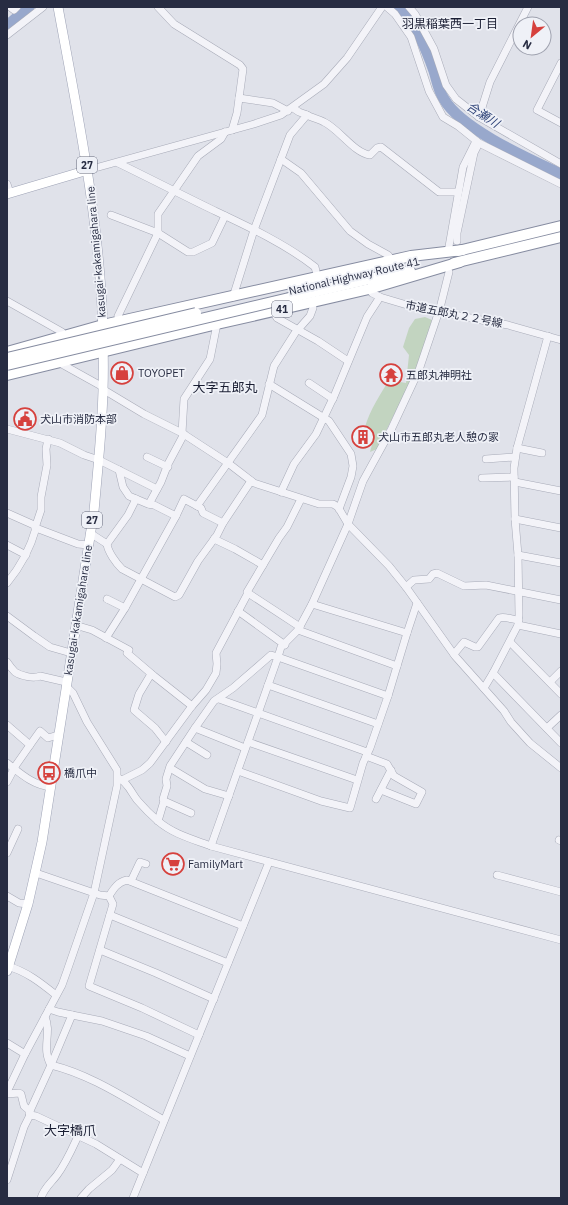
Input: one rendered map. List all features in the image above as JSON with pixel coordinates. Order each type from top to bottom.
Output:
[{"type":"highway","name":"National Highway Route 41","points":[[7,365],[561,226]]},
{"type":"highway","name":"National Highway Route 41","points":[[7,358],[289,294],[460,262],[561,236]]},
{"type":"highway","points":[[7,352],[103,326],[392,260],[411,256],[463,250]]},
{"type":"highway","name":"41","points":[[104,352],[369,289],[460,262]]},
{"type":"highway","points":[[7,375],[104,352]]},
{"type":"main road","name":"kasugai-kakamigahara line","points":[[8,968],[36,873],[90,534],[99,460],[104,388],[102,293],[96,227],[88,170],[58,7]]},
{"type":"main road","points":[[8,190],[88,170]]},
{"type":"street","points":[[10,7],[14,10],[17,7]]},
{"type":"street","points":[[7,35],[43,7]]},
{"type":"street","points":[[118,316],[158,233],[158,214],[198,156],[221,139],[229,131],[237,113],[243,69],[240,65],[174,24],[158,7]]},
{"type":"street","points":[[88,170],[274,118],[290,109],[324,84],[338,70],[382,7]]},
{"type":"street","points":[[387,7],[395,14],[410,37],[429,91],[443,117],[458,126],[477,142],[561,184]]},
{"type":"street","points":[[410,7],[434,49],[446,85],[456,99],[479,117],[561,164]]},
{"type":"street","points":[[479,117],[490,82],[528,7]]},
{"type":"street","points":[[561,63],[537,110],[561,123]]},
{"type":"street","points":[[239,98],[273,104],[324,122],[360,151],[370,155],[377,148],[381,147],[439,192],[458,192]]},
{"type":"street","points":[[233,297],[254,230],[290,135],[307,115]]},
{"type":"street","points":[[448,252],[463,167],[477,142]]},
{"type":"street","points":[[457,241],[457,233],[477,142]]},
{"type":"street","points":[[281,159],[301,173],[354,234],[388,255],[392,260]]},
{"type":"street","points":[[118,162],[174,192],[254,230],[301,257],[315,267],[316,271]]},
{"type":"street","points":[[111,215],[158,233],[188,252],[193,252],[212,243],[226,216]]},
{"type":"street","points":[[211,846],[281,647],[285,645],[299,628],[312,604],[348,524],[363,481],[391,430],[419,370],[449,272]]},
{"type":"street","name":"市道五郎丸２２号線","points":[[369,289],[372,293],[380,297],[417,308],[518,328],[561,340]]},
{"type":"street","points":[[281,492],[294,464],[316,434],[333,399],[367,317],[380,297]]},
{"type":"street","points":[[7,301],[62,332],[64,337]]},
{"type":"street","points":[[197,506],[262,416],[269,384],[277,360],[310,316],[313,308]]},
{"type":"street","points":[[273,311],[277,318],[348,361]]},
{"type":"street","points":[[149,504],[183,434],[184,399],[210,359],[217,324]]},
{"type":"street","points":[[484,688],[510,642],[518,623],[518,555],[514,480],[515,457],[548,336]]},
{"type":"street","points":[[58,362],[104,388],[144,414],[183,434],[228,463],[251,481],[301,499],[319,504],[333,504],[339,509],[348,524],[389,566],[454,654],[504,711],[511,722],[530,743],[561,768]]},
{"type":"street","points":[[309,383],[333,399]]},
{"type":"street","points":[[269,384],[329,421],[351,454],[353,460],[351,477],[339,509]]},
{"type":"street","points":[[7,429],[60,442],[84,455],[99,460],[157,489]]},
{"type":"street","points":[[7,583],[18,570],[26,555],[41,510],[41,497],[47,465],[46,449],[48,439]]},
{"type":"street","points":[[517,448],[542,453]]},
{"type":"street","points":[[147,456],[168,467]]},
{"type":"street","points":[[486,459],[515,457]]},
{"type":"street","points":[[119,470],[122,487],[129,496],[154,505],[176,516]]},
{"type":"street","points":[[482,478],[514,480],[561,491]]},
{"type":"street","points":[[90,534],[107,544],[107,547],[118,566],[175,597],[179,595],[198,561],[251,481]]},
{"type":"street","points":[[107,544],[128,515],[136,499]]},
{"type":"street","points":[[106,638],[142,579],[184,499],[202,508],[203,513],[223,523]]},
{"type":"street","points":[[120,779],[146,768],[192,706],[206,690],[216,673],[216,653],[248,594],[247,592],[279,538],[287,528],[301,499]]},
{"type":"street","points":[[7,513],[34,525],[35,528],[78,544],[88,545]]},
{"type":"street","points":[[515,519],[561,528]]},
{"type":"street","points":[[214,539],[235,548],[263,565]]},
{"type":"street","points":[[7,545],[26,555]]},
{"type":"street","points":[[518,555],[561,563]]},
{"type":"street","points":[[406,587],[414,580],[429,579],[436,573],[464,586],[486,585],[561,600]]},
{"type":"street","points":[[248,594],[299,628],[397,666]]},
{"type":"street","points":[[107,599],[125,608]]},
{"type":"street","points":[[238,771],[321,801],[350,808],[357,780],[388,696],[417,602]]},
{"type":"street","points":[[312,604],[407,633]]},
{"type":"street","points":[[238,611],[285,645]]},
{"type":"street","points":[[7,616],[50,647],[71,652]]},
{"type":"street","points":[[454,654],[464,642],[478,647],[499,618],[504,617],[518,623],[561,634]]},
{"type":"street","points":[[75,625],[92,630],[129,650],[127,654],[192,706]]},
{"type":"street","points":[[510,642],[561,694]]},
{"type":"street","points":[[158,821],[164,801],[163,799],[168,786],[166,779],[170,768],[210,706],[214,701],[233,688],[271,654],[388,696]]},
{"type":"street","points":[[7,662],[15,671],[21,674],[37,678],[40,676],[66,684],[73,692],[87,722],[117,770],[120,779],[137,800],[158,821],[182,836],[211,846],[269,862],[561,940]]},
{"type":"street","points":[[550,682],[561,671]]},
{"type":"street","points":[[493,672],[561,743]]},
{"type":"street","points":[[151,674],[139,694],[134,710],[155,728],[166,742]]},
{"type":"street","points":[[268,685],[378,724]]},
{"type":"street","points":[[219,699],[367,754],[387,764],[394,776],[422,792],[416,804],[381,790]]},
{"type":"street","points":[[547,728],[561,715]]},
{"type":"street","points":[[7,725],[30,744]]},
{"type":"street","points":[[196,728],[357,780]]},
{"type":"street","points":[[7,782],[30,744],[40,731],[48,738],[58,735]]},
{"type":"street","points":[[186,742],[207,755]]},
{"type":"street","points":[[7,763],[32,782],[44,787],[50,787]]},
{"type":"street","points":[[170,768],[205,789],[229,796]]},
{"type":"street","points":[[376,799],[391,770]]},
{"type":"street","points":[[120,779],[94,893],[66,974],[7,1093],[21,1094],[24,1106],[30,1113],[100,1146],[143,1173]]},
{"type":"street","points":[[164,801],[191,813]]},
{"type":"street","points":[[7,853],[18,829]]},
{"type":"street","points":[[131,881],[140,862],[146,864]]},
{"type":"street","points":[[133,1198],[269,862]]},
{"type":"street","points":[[36,873],[94,893],[109,896]]},
{"type":"street","points":[[497,875],[561,892]]},
{"type":"street","points":[[109,896],[118,884],[127,880],[243,926]]},
{"type":"street","points":[[7,896],[19,903],[28,904]]},
{"type":"street","points":[[109,896],[113,904],[89,986],[142,1008],[199,1035]]},
{"type":"street","points":[[110,915],[228,963]]},
{"type":"street","points":[[100,950],[214,999]]},
{"type":"street","points":[[8,968],[18,969],[56,995]]},
{"type":"street","points":[[49,1009],[102,1021],[146,1036],[190,1056]]},
{"type":"street","points":[[7,1180],[24,1127],[72,1015]]},
{"type":"street","points":[[45,1017],[48,1024],[46,1049],[51,1065]]},
{"type":"street","points":[[7,1043],[25,1054]]},
{"type":"street","points":[[51,1065],[67,1069],[106,1088],[164,1120]]},
{"type":"street","points":[[41,1198],[43,1192],[61,1169],[78,1136]]},
{"type":"street","points":[[81,1198],[89,1189],[112,1170],[120,1159]]},
{"type":"green space","points":[[425,317],[432,320],[417,368],[377,449],[370,452],[375,434],[365,427],[367,421],[389,380],[406,383],[409,355],[403,347],[409,328],[415,319]]},
{"type":"waterway","name":"合瀬川","points":[[7,26],[29,7]]},
{"type":"waterway","name":"合瀬川","points":[[399,7],[411,22],[420,37],[431,62],[440,92],[453,110],[480,132],[514,152],[561,174]]},
{"type":"tunnel","points":[[314,296],[316,273]]},
{"type":"place","name":"TOYOPET","points":[[122,373]]},
{"type":"place","name":"五郎丸神明社","points":[[391,375]]},
{"type":"place","name":"犬山市消防本部","points":[[25,419]]},
{"type":"place","name":"犬山市五郎丸老人憩の家","points":[[363,437]]},
{"type":"place","name":"橋爪中","points":[[49,773]]},
{"type":"place","name":"FamilyMart","points":[[173,864]]},
{"type":"district","name":"羽黒稲葉西一丁目","points":[[450,24]]},
{"type":"district","name":"大字五郎丸","points":[[225,387]]},
{"type":"district","name":"大字橋爪","points":[[70,1130]]}]
